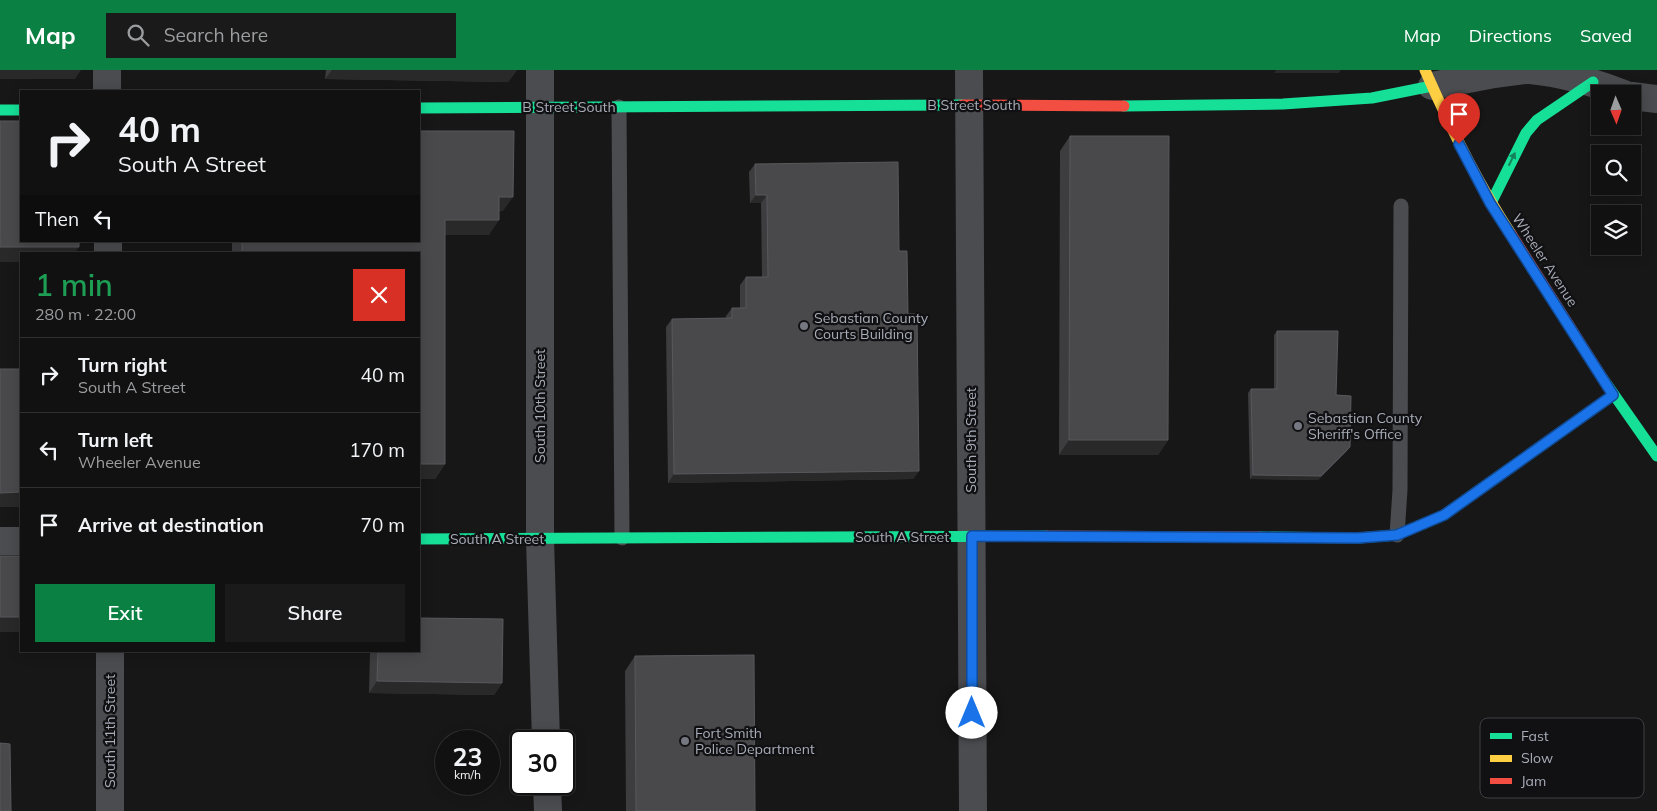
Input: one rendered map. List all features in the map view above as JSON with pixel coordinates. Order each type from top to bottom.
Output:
[{"type":"street","points":[[107,70],[107,90]]},
{"type":"street","name":"South 10th Street","points":[[540,70],[540,539],[546,730]]},
{"type":"street","name":"South 9th Street","points":[[969,70],[972,811]]},
{"type":"street","name":"B Street South","points":[[420,108],[1283,104],[1372,98],[1429,78],[1528,70],[1556,72],[1601,85]]},
{"type":"street","name":"Wheeler Avenue","points":[[1429,78],[1451,129],[1490,203],[1613,395],[1657,456]]},
{"type":"street","points":[[1490,203],[1526,133],[1537,120],[1593,82]]},
{"type":"street","points":[[1641,97],[1657,99]]},
{"type":"street","points":[[0,110],[20,110]]},
{"type":"street","name":"South A Street","points":[[420,539],[972,536],[1358,538],[1397,535],[1444,515],[1613,395]]},
{"type":"street","points":[[0,541],[20,541]]},
{"type":"street","name":"South 11th Street","points":[[110,652],[110,811]]},
{"type":"street","points":[[547,795],[548,811]]},
{"type":"lane","points":[[619,107],[622,538]]},
{"type":"lane","points":[[1397,535],[1400,490],[1401,206]]},
{"type":"building","points":[[0,121],[20,121],[20,242],[79,242],[79,247],[0,247]]},
{"type":"building","points":[[420,131],[514,131],[513,197],[499,197],[499,220],[445,220],[445,464],[420,464],[420,252],[242,252],[242,242],[420,242]]},
{"type":"building","points":[[1070,136],[1169,136],[1168,440],[1069,440]]},
{"type":"building","name":"Sebastian County Courts Building","points":[[898,162],[899,251],[907,251],[908,314],[917,314],[919,471],[674,474],[672,319],[732,318],[732,308],[746,308],[746,277],[768,277],[767,195],[756,195],[755,164]]},
{"type":"building","name":"Sebastian County Sheriff's Office","points":[[1277,331],[1338,331],[1336,395],[1351,396],[1350,447],[1321,476],[1253,475],[1251,389],[1277,389]]},
{"type":"building","points":[[0,369],[20,369],[20,492],[0,493]]},
{"type":"building","points":[[0,556],[20,556],[20,617],[0,617]]},
{"type":"building","points":[[420,618],[503,619],[502,683],[377,681],[378,652],[420,652]]},
{"type":"building","name":"Fort Smith Police Department","points":[[754,655],[755,811],[636,811],[635,656]]},
{"type":"building","points":[[0,743],[10,744],[11,811],[0,811]]},
{"type":"traffic: fast","points":[[1491,203],[1526,133],[1537,120],[1593,82]]},
{"type":"traffic: fast","points":[[1124,106],[1283,104],[1372,98],[1432,86]]},
{"type":"traffic: fast","points":[[420,108],[962,105]]},
{"type":"traffic: fast","points":[[0,110],[20,110]]},
{"type":"traffic: fast","points":[[1603,379],[1657,456]]},
{"type":"traffic: fast","points":[[1259,537],[1358,538],[1397,535],[1444,515],[1613,395]]},
{"type":"traffic: fast","points":[[420,539],[1047,536]]},
{"type":"traffic: slow","points":[[1425,70],[1465,154],[1511,234]]},
{"type":"traffic: jam","points":[[962,105],[1124,106]]},
{"type":"traffic: jam","points":[[1511,234],[1603,379]]},
{"type":"traffic: jam","points":[[1047,536],[1259,537]]},
{"type":"place","name":"Sebastian County Courts Building","points":[[804,326]]},
{"type":"place","name":"Sebastian County Sheriff's Office","points":[[1298,426]]},
{"type":"place","name":"Fort Smith Police Department","points":[[685,741]]},
{"type":"route","points":[[972,713],[972,536],[1358,538],[1397,535],[1444,515],[1575,424],[1613,395],[1490,203],[1459,144]]}]
